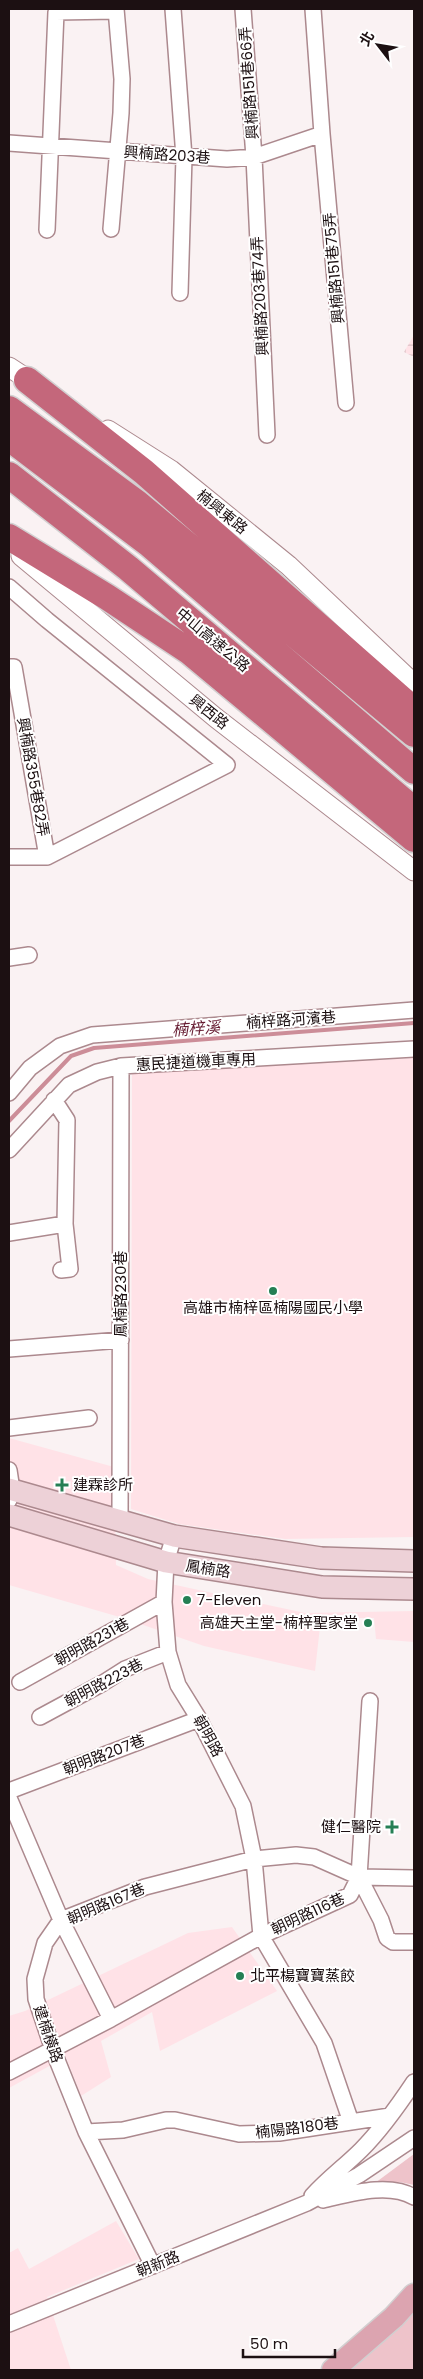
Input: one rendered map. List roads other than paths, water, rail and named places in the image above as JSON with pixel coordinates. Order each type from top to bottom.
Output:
[{"type":"highway","points":[[18,373],[138,467],[414,710]]},
{"type":"highway","points":[[9,409],[138,503],[414,734]]},
{"type":"highway","points":[[9,438],[149,544],[414,771]]},
{"type":"highway","name":"中山高速公路","points":[[9,475],[128,568],[414,810]]},
{"type":"highway","points":[[9,537],[107,597],[190,652],[414,840]]},
{"type":"main road","name":"鳳楠路","points":[[10,1487],[174,1536],[321,1558],[414,1561]]},
{"type":"main road","name":"鳳楠路","points":[[9,1514],[166,1562],[322,1587],[414,1589]]},
{"type":"main road","points":[[333,2370],[394,2317],[414,2295]]},
{"type":"street","points":[[174,9],[184,157],[180,293]]},
{"type":"street","name":"興楠路151巷66弄","points":[[243,9],[254,157]]},
{"type":"street","name":"興楠路151巷75弄","points":[[313,9],[346,403]]},
{"type":"street","points":[[47,230],[56,12],[116,10],[122,79],[121,113],[110,229]]},
{"type":"street","name":"興楠路203巷","points":[[9,143],[226,159],[254,157],[322,134]]},
{"type":"street","name":"興楠路203巷74弄","points":[[254,157],[266,435]]},
{"type":"street","name":"楠興東路","points":[[18,373],[171,470],[288,565],[414,684]]},
{"type":"street","name":"興西路","points":[[9,545],[216,718],[414,871]]},
{"type":"street","points":[[9,587],[47,620],[227,765],[47,857],[9,857]]},
{"type":"street","name":"興楠路355巷82弄","points":[[12,667],[47,857]]},
{"type":"street","points":[[9,958],[29,955]]},
{"type":"street","name":"楠梓路河濱巷","points":[[10,1089],[30,1068],[60,1046],[92,1035],[414,1010]]},
{"type":"street","name":"惠民捷道機車專用","points":[[9,1150],[69,1085],[98,1072],[121,1066],[414,1049]]},
{"type":"street","name":"鳳楠路230巷","points":[[120,1521],[121,1066]]},
{"type":"street","points":[[54,1100],[67,1120],[65,1224],[70,1269],[61,1270]]},
{"type":"street","points":[[9,1233],[65,1224]]},
{"type":"street","points":[[9,1349],[121,1340]]},
{"type":"street","points":[[9,1428],[89,1418]]},
{"type":"street","name":"朝明路","points":[[174,1536],[166,1562],[164,1602],[168,1652],[178,1685],[200,1719],[243,1806],[254,1859],[262,1936],[324,2043],[351,2122]]},
{"type":"street","name":"朝明路231巷","points":[[20,1682],[164,1602]]},
{"type":"street","name":"朝明路223巷","points":[[40,1717],[125,1669],[168,1652]]},
{"type":"street","points":[[370,1701],[360,1877],[381,1920],[387,1938],[393,1942],[414,1942]]},
{"type":"street","name":"朝明路207巷","points":[[9,1791],[200,1719]]},
{"type":"street","points":[[9,1798],[16,1835],[61,1920]]},
{"type":"street","name":"朝明路167巷","points":[[111,2019],[61,1920],[145,1887],[254,1859],[296,1855],[314,1857],[360,1877]]},
{"type":"street","points":[[360,1877],[414,1878]]},
{"type":"street","name":"朝明路116巷","points":[[262,1936],[350,1894],[360,1877]]},
{"type":"street","name":"建楠橫路","points":[[61,1920],[45,1943],[35,1979],[36,1999],[53,2050],[86,2132],[153,2266]]},
{"type":"street","points":[[9,2072],[111,2019],[262,1936]]},
{"type":"street","name":"朝新路","points":[[307,2203],[325,2181],[361,2150],[390,2116],[414,2082]]},
{"type":"street","name":"楠陽路180巷","points":[[86,2132],[123,2130],[166,2120],[175,2120],[239,2134],[280,2133],[390,2116]]},
{"type":"street","name":"朝新路","points":[[9,2324],[307,2203],[359,2175],[414,2138]]},
{"type":"street","name":"朝新路","points":[[307,2203],[381,2190],[395,2191],[414,2197]]},
{"type":"waterway","name":"楠梓溪","points":[[9,1121],[71,1056],[94,1048],[414,1023]]},
{"type":"place","name":"高雄市楠梓區楠陽國民小學","points":[[273,1291]]},
{"type":"place","name":"建霖診所","points":[[62,1485]]},
{"type":"place","name":"7-Eleven","points":[[187,1600]]},
{"type":"place","name":"高雄天主堂-楠梓聖家堂","points":[[368,1623]]},
{"type":"place","name":"健仁醫院","points":[[392,1827]]},
{"type":"place","name":"北平楊寶寶蒸餃","points":[[240,1976]]}]
